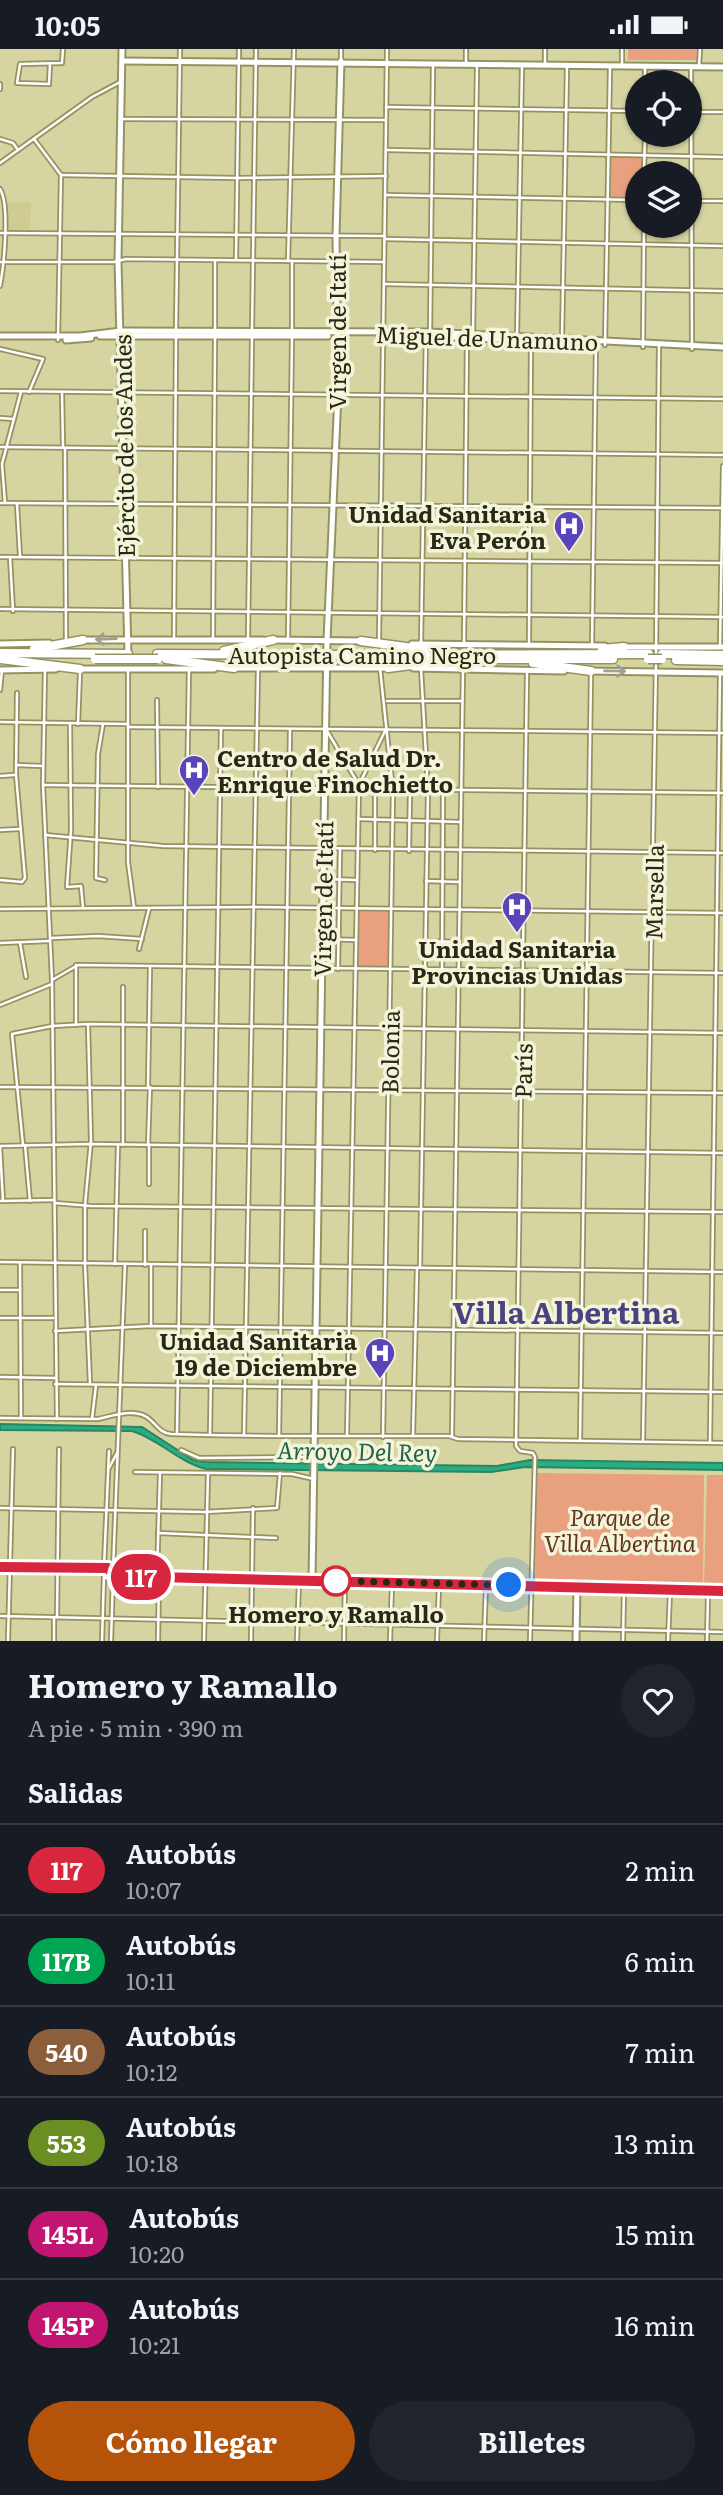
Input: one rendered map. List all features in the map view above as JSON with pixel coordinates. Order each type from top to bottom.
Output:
[{"type":"highway","points":[[0,656],[82,640]]},
{"type":"highway","points":[[183,654],[229,650],[273,640]]},
{"type":"highway","points":[[361,641],[459,657]]},
{"type":"highway","points":[[530,649],[624,647]]},
{"type":"highway","name":"Autopista Camino Negro","points":[[459,657],[530,649],[649,657]]},
{"type":"highway","name":"Autopista Camino Negro","points":[[0,656],[506,659],[662,657],[722,653]]},
{"type":"highway","name":"Autopista Camino Negro","points":[[159,657],[183,654],[316,657]]},
{"type":"highway","points":[[0,656],[80,669]]},
{"type":"highway","points":[[159,657],[234,668]]},
{"type":"highway","points":[[384,668],[459,657]]},
{"type":"highway","points":[[506,659],[592,671]]},
{"type":"street","points":[[50,64],[49,83],[17,84],[20,64],[62,63],[63,49]]},
{"type":"street","name":"Ejército de los Andes","points":[[122,49],[118,261],[128,638],[128,843],[134,907]]},
{"type":"street","points":[[174,638],[180,49]]},
{"type":"street","points":[[236,260],[239,49]]},
{"type":"street","points":[[248,639],[256,49]]},
{"type":"street","points":[[288,640],[292,394],[289,177],[294,49]]},
{"type":"street","name":"Virgen de Itatí","points":[[312,1581],[326,667],[338,394],[336,235],[341,49]]},
{"type":"street","points":[[379,643],[387,49]]},
{"type":"street","points":[[466,49],[466,62]]},
{"type":"street","points":[[545,49],[545,64]]},
{"type":"street","points":[[622,49],[622,65]]},
{"type":"street","points":[[699,66],[700,49]]},
{"type":"street","points":[[122,61],[466,62],[723,67]]},
{"type":"street","points":[[421,645],[433,63]]},
{"type":"street","points":[[464,644],[466,396],[474,286],[477,63]]},
{"type":"street","points":[[517,338],[522,64]]},
{"type":"street","points":[[562,340],[567,64]]},
{"type":"street","points":[[606,343],[610,65]]},
{"type":"street","points":[[691,66],[691,70]]},
{"type":"street","points":[[0,163],[92,97],[122,81]]},
{"type":"street","points":[[386,107],[625,111]]},
{"type":"street","points":[[702,112],[723,112]]},
{"type":"street","points":[[121,119],[386,120]]},
{"type":"street","points":[[0,139],[13,143],[18,150]]},
{"type":"street","points":[[34,139],[61,175],[59,338]]},
{"type":"street","points":[[645,147],[645,161]]},
{"type":"street","points":[[690,147],[690,161]]},
{"type":"street","points":[[386,150],[723,157]]},
{"type":"street","points":[[61,175],[237,179],[386,176]]},
{"type":"street","points":[[0,189],[4,197],[0,286]]},
{"type":"street","points":[[386,195],[625,200]]},
{"type":"street","points":[[702,201],[723,201]]},
{"type":"street","points":[[2,233],[178,236],[289,234],[430,240],[723,246]]},
{"type":"street","points":[[643,238],[643,345]]},
{"type":"street","points":[[692,348],[693,238]]},
{"type":"street","points":[[213,638],[215,261]]},
{"type":"street","points":[[1,262],[384,262]]},
{"type":"street","points":[[384,284],[723,291]]},
{"type":"street","name":"Miguel de Unamuno","points":[[0,338],[59,338],[121,333],[428,334],[723,349]]},
{"type":"street","points":[[530,649],[531,339]]},
{"type":"street","points":[[592,646],[596,343]]},
{"type":"street","name":"Marsella","points":[[643,1440],[656,732],[659,346]]},
{"type":"street","points":[[0,349],[43,359],[29,392]]},
{"type":"street","points":[[0,391],[723,399]]},
{"type":"street","points":[[21,392],[2,467],[2,503],[723,508]]},
{"type":"street","points":[[62,392],[66,642]]},
{"type":"street","points":[[0,418],[14,419]]},
{"type":"street","points":[[0,447],[291,448],[723,455]]},
{"type":"street","points":[[0,644],[128,638],[213,638],[464,644],[530,649],[656,646],[722,653],[723,466]]},
{"type":"street","points":[[17,504],[20,556]]},
{"type":"street","points":[[0,557],[175,556],[722,563]]},
{"type":"street","points":[[10,557],[13,611]]},
{"type":"street","points":[[1,609],[722,617]]},
{"type":"street","points":[[244,1435],[258,667]]},
{"type":"street","points":[[0,690],[1,670],[326,667],[722,673],[710,1442]]},
{"type":"street","name":"Bolonia","points":[[383,1437],[393,790],[385,730],[384,668]]},
{"type":"street","points":[[413,1436],[424,1089],[428,790],[421,668]]},
{"type":"street","points":[[45,669],[43,785],[52,982],[57,1419]]},
{"type":"street","points":[[78,724],[80,669]]},
{"type":"street","points":[[177,1433],[189,669]]},
{"type":"street","points":[[452,1436],[463,669]]},
{"type":"street","name":"París","points":[[516,1440],[527,670]]},
{"type":"street","points":[[580,1440],[592,671]]},
{"type":"street","points":[[0,880],[25,880],[16,775],[17,693]]},
{"type":"street","points":[[157,700],[158,787]]},
{"type":"street","points":[[387,701],[462,701]]},
{"type":"street","points":[[0,722],[158,728],[721,733]]},
{"type":"street","points":[[70,723],[71,838],[67,887],[81,886],[83,909]]},
{"type":"street","points":[[103,724],[98,754],[96,878],[105,880]]},
{"type":"street","points":[[210,1434],[221,728]]},
{"type":"street","points":[[279,1436],[290,729]]},
{"type":"street","points":[[325,729],[359,787]]},
{"type":"street","points":[[347,1436],[359,787],[385,730]]},
{"type":"street","points":[[16,765],[43,766]]},
{"type":"street","points":[[0,776],[16,775]]},
{"type":"street","points":[[43,785],[720,793]]},
{"type":"street","points":[[375,790],[375,850]]},
{"type":"street","points":[[409,851],[410,790]]},
{"type":"street","points":[[442,969],[443,790]]},
{"type":"street","points":[[358,819],[461,822]]},
{"type":"street","points":[[0,830],[20,829]]},
{"type":"street","points":[[45,835],[186,847],[720,853]]},
{"type":"street","points":[[338,969],[341,849]]},
{"type":"street","points":[[323,879],[357,880]]},
{"type":"street","points":[[426,881],[460,882]]},
{"type":"street","points":[[0,909],[254,907],[723,913]]},
{"type":"street","points":[[139,949],[149,908]]},
{"type":"street","points":[[0,943],[98,936],[142,939]]},
{"type":"street","points":[[322,939],[356,940]]},
{"type":"street","points":[[425,941],[459,942]]},
{"type":"street","points":[[20,942],[26,977]]},
{"type":"street","points":[[0,1005],[52,982],[76,965],[723,973]]},
{"type":"street","points":[[76,965],[76,1025]]},
{"type":"street","points":[[149,1184],[150,967]]},
{"type":"street","points":[[123,987],[123,1145]]},
{"type":"street","points":[[88,1024],[90,1144],[85,1205],[85,1264],[90,1383]]},
{"type":"street","points":[[30,1201],[15,1087],[13,1033],[52,1026],[88,1024],[723,1033]]},
{"type":"street","points":[[0,1087],[183,1086],[723,1093]]},
{"type":"street","points":[[723,1153],[90,1144],[0,1147],[2,1201],[54,1201],[85,1205],[723,1212]]},
{"type":"street","points":[[115,1264],[118,1145]]},
{"type":"street","points":[[145,1231],[145,1265]]},
{"type":"street","points":[[0,1262],[247,1268],[723,1272]]},
{"type":"street","points":[[20,1263],[21,1418]]},
{"type":"street","points":[[111,1641],[125,1264]]},
{"type":"street","points":[[151,1265],[151,1326]]},
{"type":"street","points":[[0,1290],[20,1290]]},
{"type":"street","points":[[0,1318],[54,1318]]},
{"type":"street","points":[[54,1331],[178,1326],[723,1333]]},
{"type":"street","points":[[0,1377],[55,1378]]},
{"type":"street","points":[[92,1419],[97,1383]]},
{"type":"street","points":[[55,1384],[723,1392]]},
{"type":"street","points":[[0,1418],[92,1419],[120,1414],[144,1416],[165,1433],[452,1436],[516,1440],[723,1443]]},
{"type":"street","points":[[516,1440],[518,1450],[533,1453],[535,1457],[530,1641]]},
{"type":"street","points":[[8,1641],[13,1449]]},
{"type":"street","points":[[54,1641],[59,1449]]},
{"type":"street","points":[[181,1450],[204,1458],[313,1459]]},
{"type":"street","points":[[102,1641],[109,1451]]},
{"type":"street","points":[[109,1468],[118,1451]]},
{"type":"street","points":[[109,1468],[117,1471]]},
{"type":"street","points":[[135,1472],[280,1473],[314,1477]]},
{"type":"street","points":[[158,1641],[160,1473]]},
{"type":"street","points":[[204,1641],[208,1473]]},
{"type":"street","points":[[0,1508],[208,1512],[278,1507],[280,1473]]},
{"type":"street","points":[[251,1641],[253,1508]]},
{"type":"street","points":[[158,1533],[207,1532],[276,1538]]},
{"type":"street","points":[[0,1567],[57,1568],[158,1577],[723,1591]]},
{"type":"street","points":[[297,1641],[299,1581]]},
{"type":"street","points":[[344,1641],[345,1581]]},
{"type":"street","points":[[390,1641],[392,1582]]},
{"type":"street","points":[[437,1641],[439,1583]]},
{"type":"street","points":[[484,1641],[486,1584]]},
{"type":"street","points":[[576,1641],[578,1587]]},
{"type":"street","points":[[623,1641],[624,1588]]},
{"type":"street","points":[[668,1641],[670,1590]]},
{"type":"street","points":[[707,1641],[708,1590]]},
{"type":"street","points":[[0,1616],[723,1632]]},
{"type":"shaded area","points":[[31,202],[30,231],[6,231],[5,203]]},
{"type":"shaded area","points":[[0,1424],[142,1427],[193,1460],[205,1462],[497,1466],[530,1460],[723,1463],[723,1470],[525,1467],[491,1472],[206,1469],[132,1431],[0,1430]]},
{"type":"green space","points":[[628,49],[698,49],[698,60],[628,60]]},
{"type":"green space","points":[[609,154],[645,155],[645,161],[625,161],[625,200],[608,199]]},
{"type":"green space","points":[[357,909],[391,910],[390,968],[355,969]]},
{"type":"green space","name":"Parque de Villa Albertina","points":[[536,1473],[704,1475],[703,1584],[535,1582]]},
{"type":"green space","points":[[707,1475],[723,1475],[723,1586],[704,1586]]},
{"type":"bus line","name":"117","points":[[0,1567],[108,1568],[113,1571],[114,1576],[723,1591]]},
{"type":"place","name":"Unidad Sanitaria Eva Perón","points":[[569,553]]},
{"type":"place","name":"Centro de Salud Dr. Enrique Finochietto","points":[[194,797]]},
{"type":"place","name":"Unidad Sanitaria Provincias Unidas","points":[[517,934]]},
{"type":"place","name":"Unidad Sanitaria 19 de Diciembre","points":[[380,1380]]},
{"type":"place","name":"Homero y Ramallo","points":[[336,1581]]},
{"type":"district","name":"Villa Albertina","points":[[566,1311]]},
{"type":"route","points":[[336,1581],[509,1585]]},
{"type":"water label","name":"Arroyo Del Rey","points":[[357,1450]]}]
